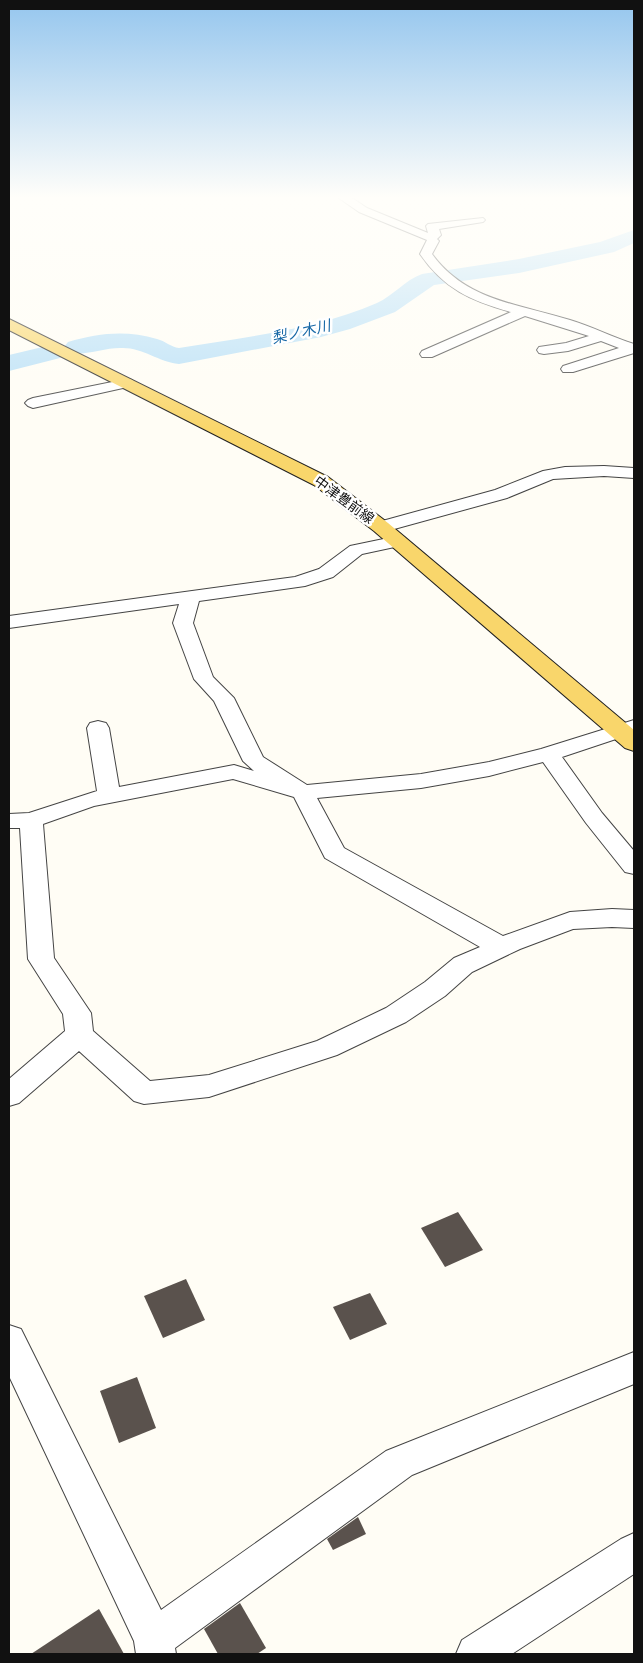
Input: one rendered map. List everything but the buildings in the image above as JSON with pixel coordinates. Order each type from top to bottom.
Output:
[{"type":"main road","name":"中津豊前線","points":[[9,324],[321,481],[389,534],[630,733]]},
{"type":"street","points":[[441,274],[451,283],[473,294],[564,322],[604,336],[633,349]]},
{"type":"street","points":[[428,354],[524,311]]},
{"type":"street","points":[[544,350],[568,347],[604,336]]},
{"type":"street","points":[[568,369],[633,349]]},
{"type":"street","points":[[33,403],[127,383]]},
{"type":"street","points":[[9,622],[298,582],[326,573],[356,550],[389,534],[549,475],[565,472],[604,471],[634,474]]},
{"type":"street","points":[[191,597],[183,623],[204,680],[223,698],[254,760],[303,792],[334,854],[502,947]]},
{"type":"street","points":[[98,728],[109,797]]},
{"type":"street","points":[[630,733],[489,770],[421,781],[303,792],[234,772],[89,800],[20,821],[41,959],[77,1013],[80,1035],[144,1093],[209,1086],[328,1048],[396,1015],[435,989],[463,965],[502,947],[570,921],[612,918],[634,920]]},
{"type":"street","points":[[549,754],[594,818],[634,866]]},
{"type":"street","points":[[9,1095],[80,1035]]},
{"type":"street","points":[[13,1360],[155,1647],[399,1463],[634,1368]]},
{"type":"street","points":[[476,1654],[634,1552]]},
{"type":"waterway","name":"梨ノ木川","points":[[77,347],[104,341],[123,340],[154,346],[171,355],[179,356],[312,332],[341,324],[387,307],[422,282],[430,279],[474,274]]},
{"type":"waterway","name":"梨ノ木川","points":[[9,363],[51,353]]}]
